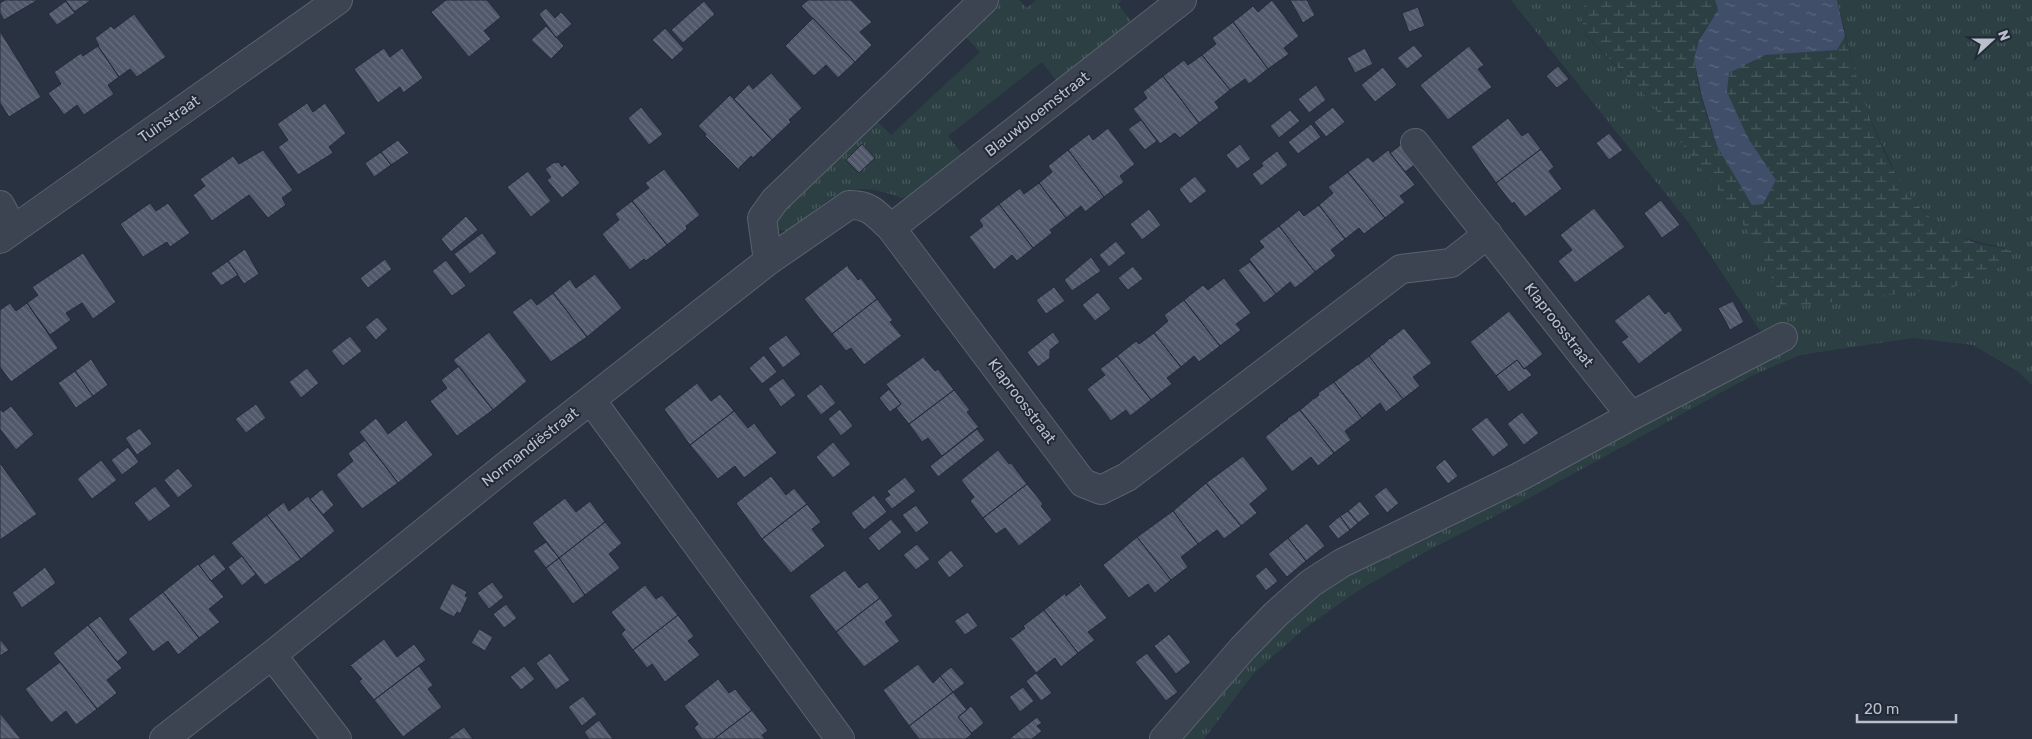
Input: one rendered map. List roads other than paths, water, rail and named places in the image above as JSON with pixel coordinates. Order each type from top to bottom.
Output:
[{"type":"street","name":"Tuinstraat","points":[[7,234],[338,0]]},
{"type":"street","points":[[768,261],[762,218],[775,200],[984,0]]},
{"type":"street","name":"Blauwbloemstraat","points":[[891,228],[1182,0]]},
{"type":"street","name":"Klaproosstraat","points":[[1415,143],[1631,416]]},
{"type":"street","name":"Klaproosstraat","points":[[591,400],[768,261],[849,205],[861,204],[875,213],[891,228],[1084,483],[1101,490],[1127,477],[1401,269],[1451,262],[1488,234]]},
{"type":"street","points":[[0,206],[7,234]]},
{"type":"street","points":[[1164,739],[1243,648],[1276,614],[1311,583],[1342,562],[1519,476],[1784,337]]},
{"type":"street","name":"Normandiëstraat","points":[[164,739],[272,656],[591,400],[840,739]]},
{"type":"street","points":[[272,656],[337,739]]},
{"type":"water","points":[[1715,0],[1837,0],[1845,36],[1837,50],[1765,55],[1729,73],[1727,92],[1748,138],[1776,180],[1763,204],[1752,205],[1717,146],[1702,97],[1694,59],[1699,40],[1718,10]]}]
